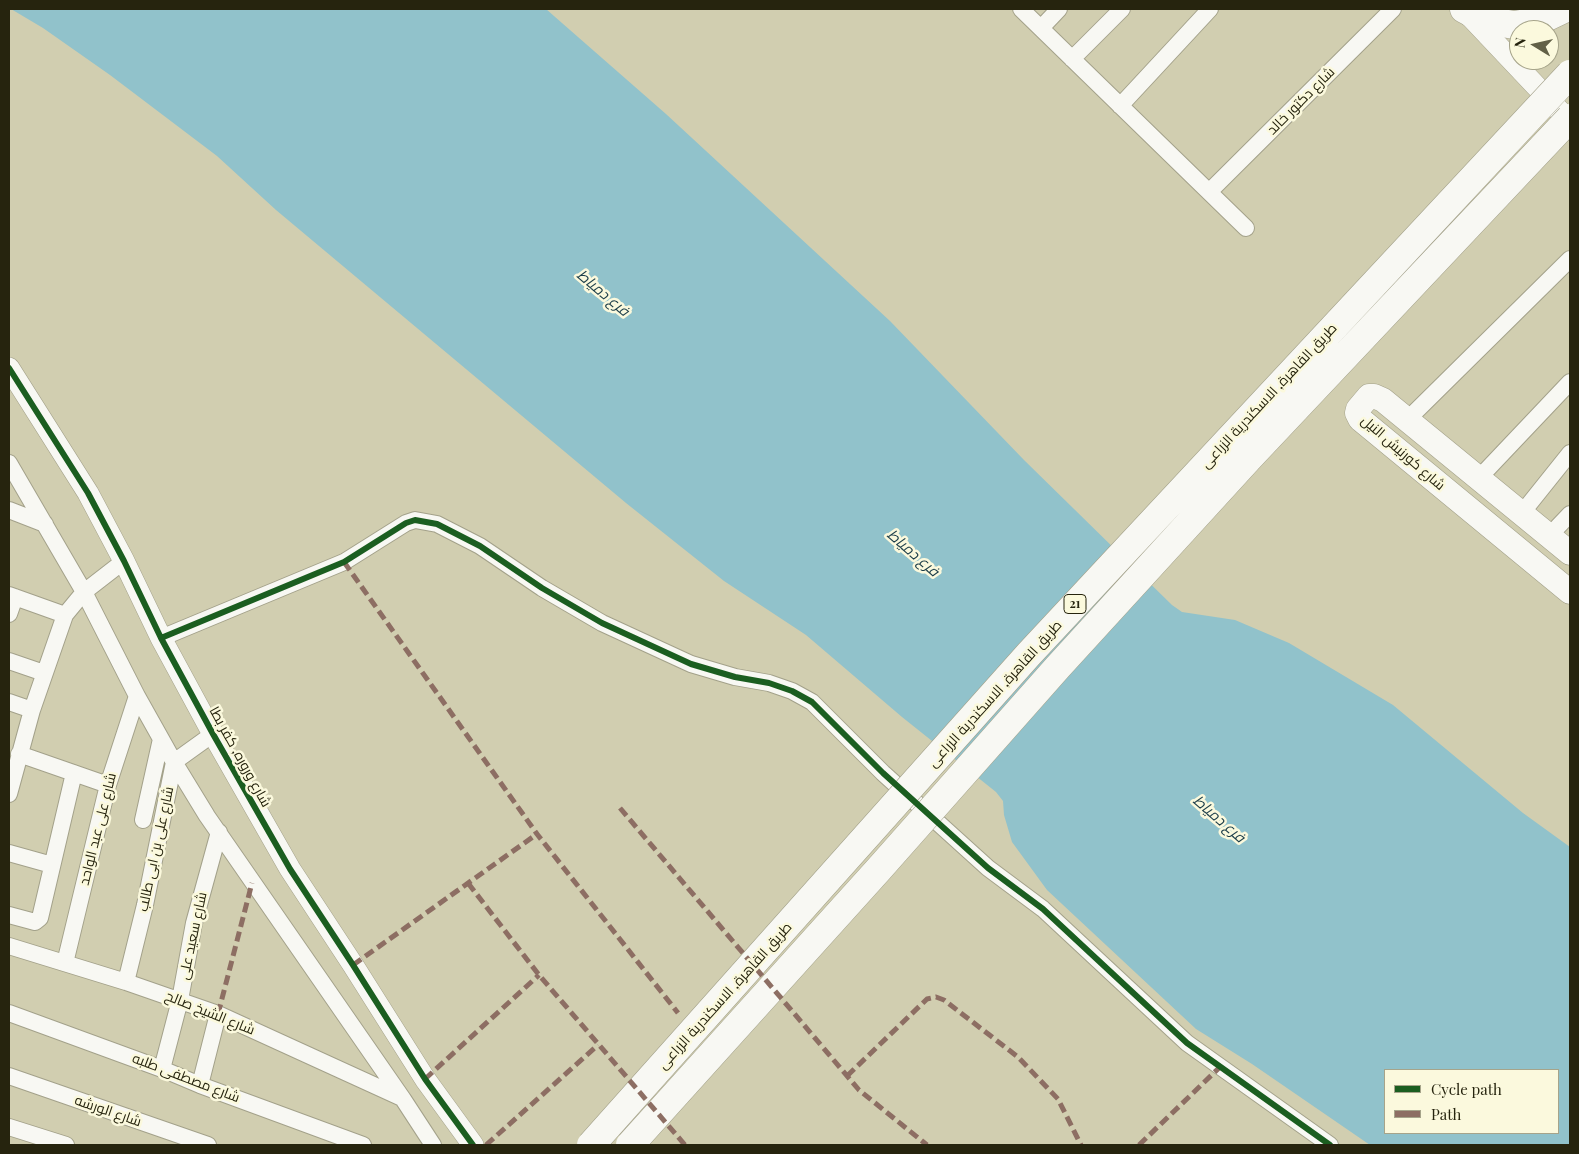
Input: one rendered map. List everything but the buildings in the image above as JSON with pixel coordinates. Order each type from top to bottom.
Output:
[{"type":"highway","points":[[1463,9],[1490,22],[1514,25],[1539,21],[1564,9]]},
{"type":"highway","name":"طريق القاهرة, الاسكندرية الزراعى","points":[[591,1145],[1065,614],[1570,74]]},
{"type":"highway","name":"طريق القاهرة, الاسكندرية الزراعى","points":[[630,1145],[1057,668],[1209,502],[1570,120]]},
{"type":"main road","name":"شارع كورنيش النيل","points":[[1570,553],[1383,400],[1369,396],[1358,409],[1357,413],[1360,419],[1570,592]]},
{"type":"street","points":[[1021,9],[1246,228]]},
{"type":"street","points":[[1041,28],[1059,9]]},
{"type":"street","points":[[1072,59],[1122,9]]},
{"type":"street","points":[[1120,106],[1210,9]]},
{"type":"street","name":"شارع دكتور خالد","points":[[1209,192],[1393,9]]},
{"type":"street","points":[[1463,9],[1570,120]]},
{"type":"street","points":[[1408,419],[1570,259]]},
{"type":"street","name":"شارع وروره, كفر بطا","points":[[9,368],[88,493],[124,561],[161,638],[290,869],[425,1079],[473,1145]]},
{"type":"street","points":[[1479,478],[1570,382]]},
{"type":"street","points":[[1522,513],[1570,453]]},
{"type":"street","points":[[9,463],[84,592],[137,696],[174,762],[219,832],[433,1145]]},
{"type":"street","points":[[9,510],[45,524]]},
{"type":"street","points":[[1550,536],[1570,514]]},
{"type":"street","points":[[161,638],[344,562],[406,523],[415,520],[437,524],[480,546],[542,588],[611,627],[691,664],[735,677],[769,683],[792,691],[812,702],[883,773],[981,862],[1043,909],[1187,1043],[1330,1145]]},
{"type":"street","points":[[9,788],[32,710],[65,615],[84,592],[124,561]]},
{"type":"street","points":[[9,614],[12,596],[65,615]]},
{"type":"street","points":[[9,661],[44,673]]},
{"type":"street","name":"شارع على عبد الواحد","points":[[65,963],[108,785],[137,696]]},
{"type":"street","points":[[9,702],[32,710]]},
{"type":"street","points":[[174,762],[213,734]]},
{"type":"street","points":[[143,820],[161,739]]},
{"type":"street","points":[[19,754],[108,785]]},
{"type":"street","name":"شارع على بن ابى طالب","points":[[126,982],[145,905],[174,762]]},
{"type":"street","points":[[9,915],[36,922],[40,918],[74,773]]},
{"type":"street","name":"شارع سعيد على","points":[[162,1069],[180,1000],[194,922],[219,832]]},
{"type":"street","points":[[9,853],[52,865]]},
{"type":"street","name":"شارع الشيخ صالح","points":[[9,946],[126,982],[218,1014],[403,1099]]},
{"type":"street","name":"شارع مصطفى طلبه","points":[[9,1013],[363,1145]]},
{"type":"street","points":[[200,1084],[218,1014]]},
{"type":"street","name":"شارع الورشه","points":[[9,1076],[208,1145]]},
{"type":"street","points":[[9,1127],[66,1145]]},
{"type":"water","name":"فرع دمياط","points":[[11,9],[546,9],[666,114],[890,321],[1024,460],[1172,605],[1182,612],[1235,620],[1289,643],[1393,705],[1523,813],[1570,847],[1570,1145],[1370,1145],[1252,1064],[1196,1029],[1047,890],[1012,842],[1004,815],[1003,801],[996,792],[902,717],[806,635],[724,581],[626,503],[276,210],[217,156],[110,75],[43,28]]},
{"type":"marked path","points":[[344,562],[537,834],[678,1013]]},
{"type":"marked path","points":[[620,808],[859,1090],[927,1145]]},
{"type":"marked path","points":[[353,965],[537,834]]},
{"type":"marked path","points":[[218,1014],[252,883]]},
{"type":"marked path","points":[[468,883],[539,975],[685,1145]]},
{"type":"marked path","points":[[425,1079],[539,975]]},
{"type":"marked path","points":[[847,1076],[927,999],[936,997],[944,1000],[1018,1057],[1058,1099],[1081,1145]]},
{"type":"marked path","points":[[486,1145],[598,1045]]},
{"type":"marked path","points":[[1139,1145],[1220,1067]]},
{"type":"cycle path","points":[[9,368],[88,493],[124,561],[161,638],[290,869],[425,1079],[473,1145]]},
{"type":"cycle path","points":[[161,638],[344,562],[406,523],[415,520],[437,524],[480,546],[542,588],[602,623],[691,664],[735,677],[769,683],[792,691],[812,702],[883,773],[988,868],[1043,909],[1187,1043],[1330,1145]]}]
